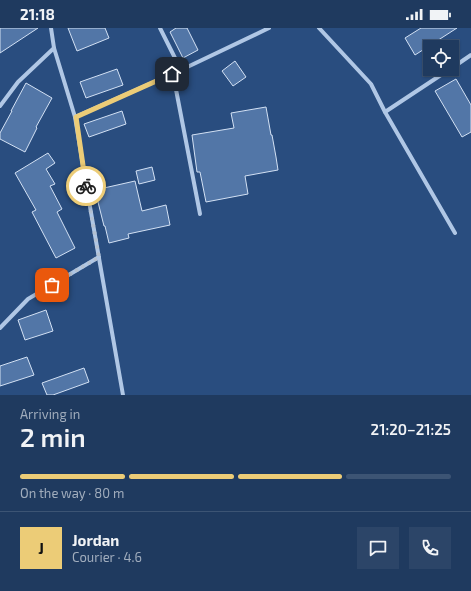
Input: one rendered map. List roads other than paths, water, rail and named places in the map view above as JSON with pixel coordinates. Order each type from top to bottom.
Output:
[{"type":"street","points":[[51,28],[54,48],[76,117],[86,184],[123,395]]},
{"type":"street","points":[[160,28],[181,70]]},
{"type":"street","points":[[76,117],[270,28]]},
{"type":"street","points":[[319,28],[371,84],[385,112],[455,233]]},
{"type":"street","points":[[0,106],[18,82],[54,48]]},
{"type":"street","points":[[459,63],[471,55]]},
{"type":"street","points":[[172,74],[200,214]]},
{"type":"street","points":[[385,112],[439,76]]},
{"type":"street","points":[[0,328],[28,299],[99,257]]}]
